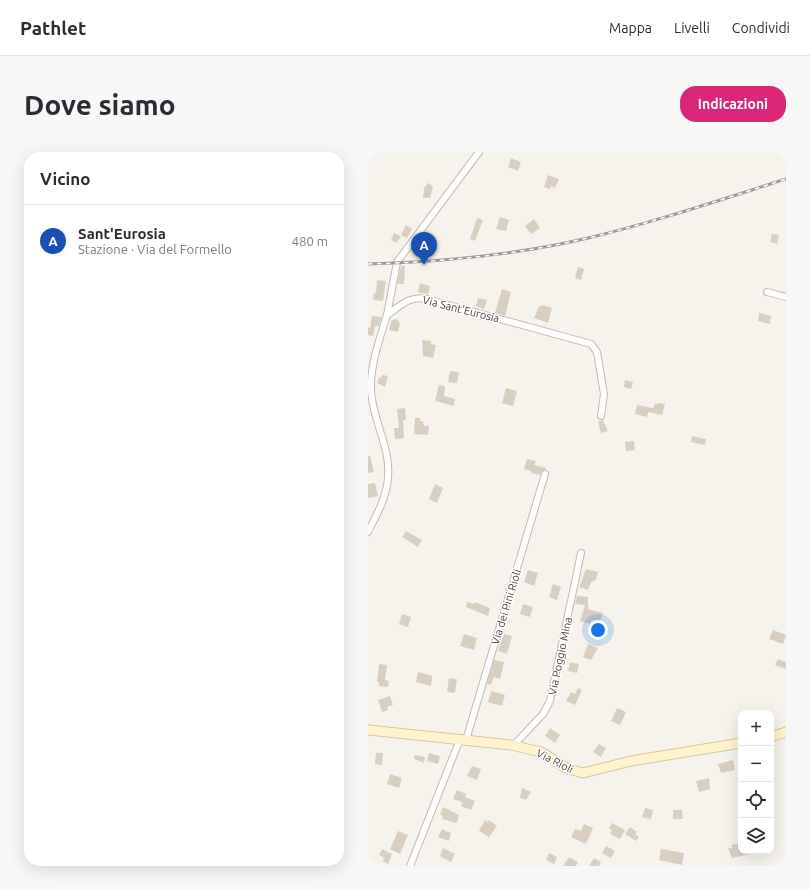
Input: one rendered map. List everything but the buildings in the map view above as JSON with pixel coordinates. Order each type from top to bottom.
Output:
[{"type":"main road","name":"Via Rioli","points":[[368,730],[514,745],[544,752],[566,768],[584,773],[631,761],[738,743]]},
{"type":"main road","points":[[774,736],[786,732]]},
{"type":"street","points":[[368,532],[383,499],[388,477],[387,462],[374,408],[371,386],[379,343],[387,315],[396,264],[478,152]]},
{"type":"street","points":[[767,292],[786,297]]},
{"type":"street","name":"Via Sant'Eurosia","points":[[387,315],[410,299],[422,298],[589,343],[596,350],[604,394],[601,416]]},
{"type":"street","name":"Via dei Pini Rioli","points":[[410,866],[463,740],[545,474]]},
{"type":"street","name":"Via Poggio Mina","points":[[514,745],[541,716],[550,702],[581,553]]},
{"type":"railway","points":[[368,264],[479,257],[561,244],[638,225],[786,179]]},
{"type":"place","name":"Sant'Eurosia","points":[[424,265]]}]
